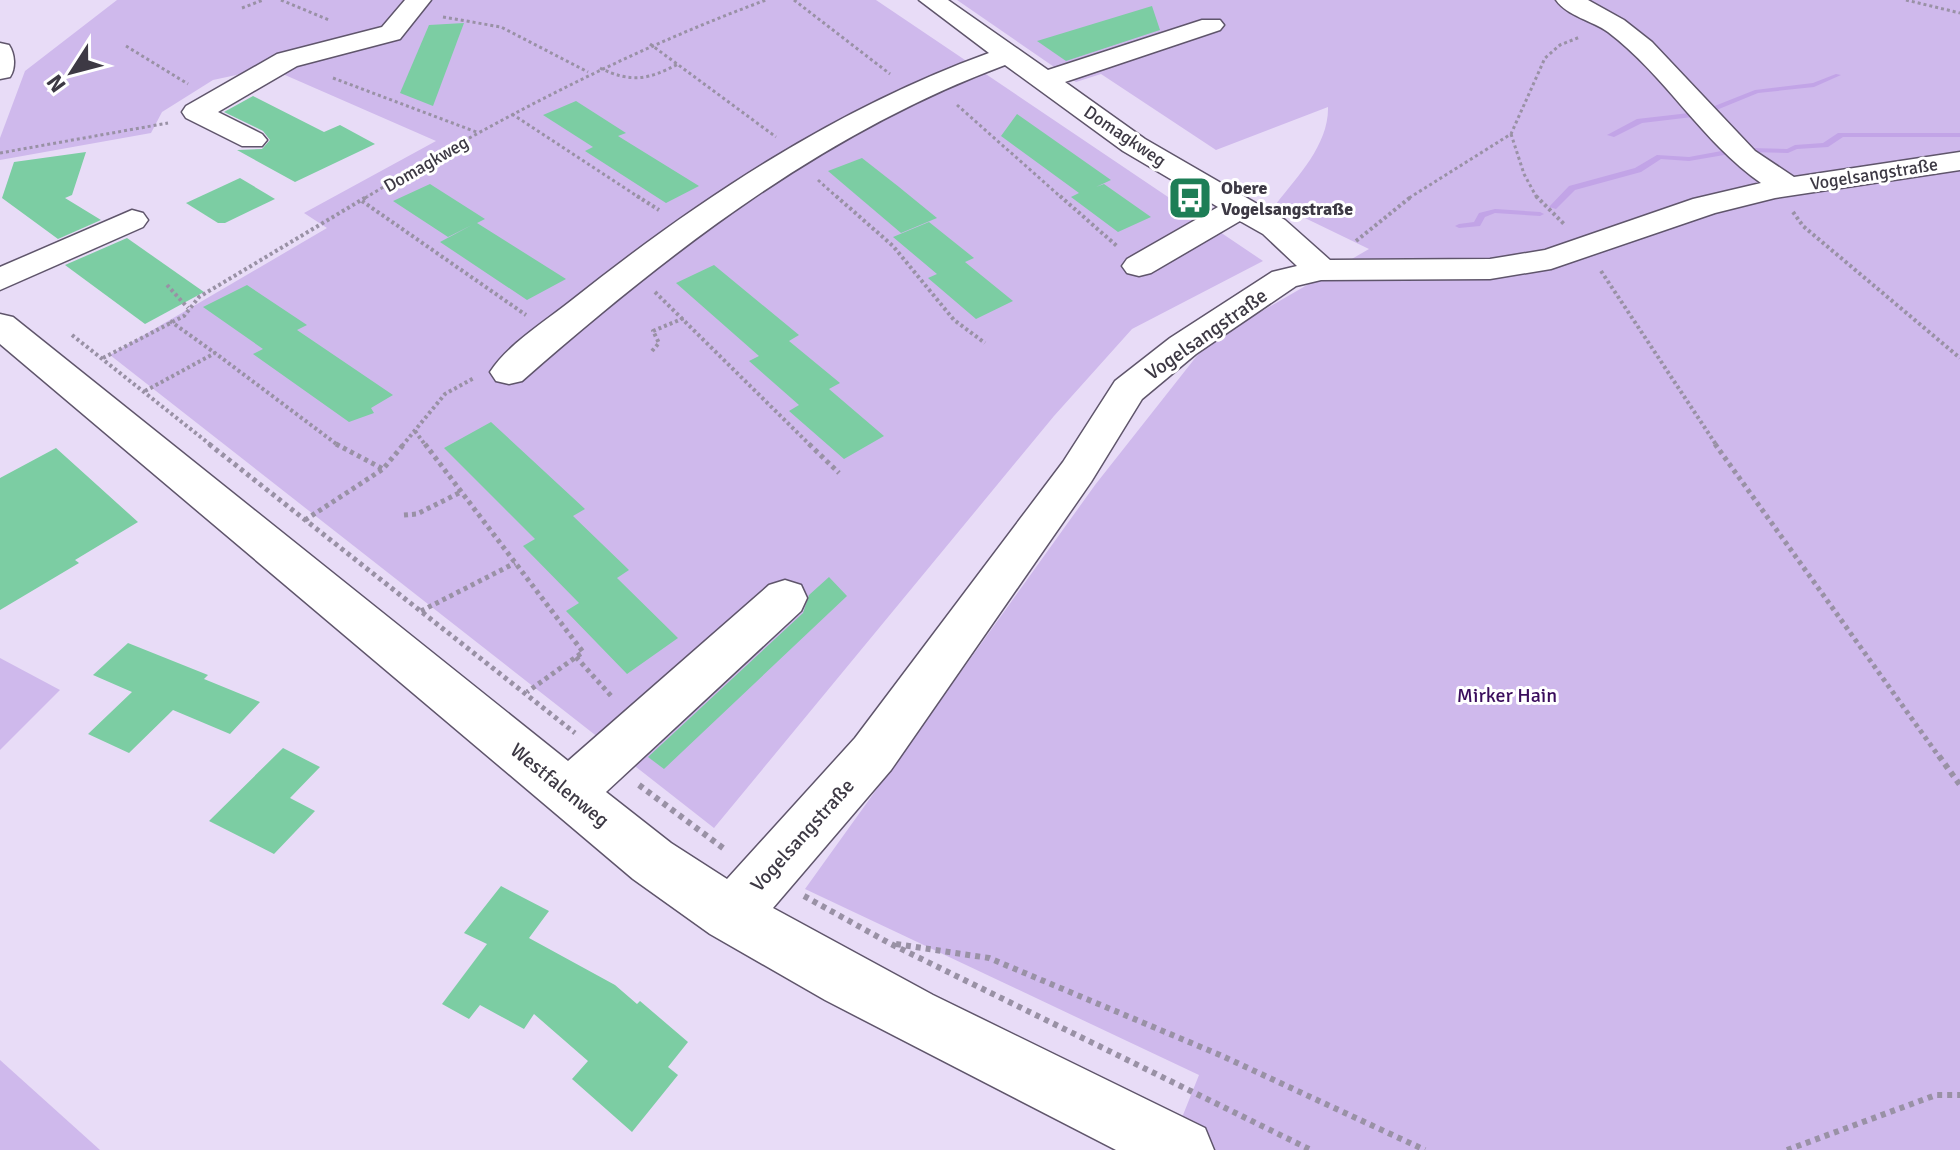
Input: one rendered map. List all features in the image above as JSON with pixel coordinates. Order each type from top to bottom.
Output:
[{"type":"street","name":"Domagkweg","points":[[932,0],[1134,145],[1243,206],[1274,227],[1321,270]]},
{"type":"street","name":"Vogelsangstraße","points":[[1569,0],[1615,25],[1643,48],[1744,157],[1781,188]]},
{"type":"street","points":[[196,112],[287,60],[395,22]]},
{"type":"street","points":[[1045,80],[1211,25]]},
{"type":"street","points":[[0,51],[0,71]]},
{"type":"street","points":[[509,372],[630,271],[795,158],[923,88],[1008,55]]},
{"type":"street","points":[[196,112],[252,140]]},
{"type":"street","name":"Vogelsangstraße","points":[[730,915],[803,837],[873,754],[1077,472],[1128,390],[1183,346],[1284,279],[1321,270],[1490,269],[1551,259],[1704,206],[1781,188],[1960,161]]},
{"type":"street","points":[[1139,266],[1243,206]]},
{"type":"street","points":[[0,280],[132,220]]},
{"type":"street","name":"Westfalenweg","points":[[0,325],[652,861],[730,915],[937,1028],[1183,1150]]},
{"type":"street","points":[[569,793],[785,598]]},
{"type":"path","points":[[242,8],[263,0]]},
{"type":"path","points":[[281,0],[395,22],[484,20],[522,33],[589,73]]},
{"type":"path","points":[[741,0],[750,5]]},
{"type":"path","name":"Domagkweg","points":[[103,358],[184,316],[199,297],[512,114],[650,44],[766,0]]},
{"type":"path","points":[[794,0],[923,88],[1139,266]]},
{"type":"path","points":[[1906,0],[1960,13]]},
{"type":"path","points":[[1321,270],[1426,184],[1511,134],[1545,58],[1560,45],[1615,25]]},
{"type":"path","points":[[650,44],[795,158],[893,246],[954,320],[985,343]]},
{"type":"path","points":[[126,46],[200,91],[222,97]]},
{"type":"path","points":[[287,60],[479,133]]},
{"type":"path","points":[[600,68],[623,80],[643,83],[678,64]]},
{"type":"path","points":[[0,153],[152,128],[196,112]]},
{"type":"path","points":[[512,114],[655,208],[692,227]]},
{"type":"path","points":[[1511,134],[1528,187],[1539,205],[1592,246],[1600,270],[1691,410],[1960,785]]},
{"type":"path","points":[[1781,188],[1803,226],[1960,358]]},
{"type":"path","points":[[362,201],[553,334]]},
{"type":"path","points":[[630,271],[684,318],[839,473]]},
{"type":"path","points":[[167,285],[188,308]]},
{"type":"path","points":[[652,351],[659,343],[653,331],[684,318]]},
{"type":"path","points":[[170,321],[338,445],[383,469]]},
{"type":"path","points":[[145,391],[215,353]]},
{"type":"path","points":[[305,520],[383,469],[445,394],[471,379],[509,372]]},
{"type":"path","points":[[415,431],[583,652],[527,693]]},
{"type":"path","points":[[404,515],[417,514],[461,492]]},
{"type":"path","points":[[421,611],[515,563]]},
{"type":"path","points":[[576,657],[640,727]]},
{"type":"path","points":[[889,943],[989,958],[1220,1055],[1425,1150]]},
{"type":"path","points":[[1787,1150],[1936,1095],[1960,1095]]},
{"type":"green space","points":[[117,0],[876,0],[1263,261],[1132,329],[1054,416],[714,828],[110,355],[327,228],[304,213],[436,141],[269,68],[213,80],[162,112],[151,133],[0,160],[0,138],[25,71]]},
{"type":"green space","name":"Mirker Hain","points":[[957,0],[1960,0],[1960,1150],[1169,1150],[1199,1075],[805,889],[1095,485],[1207,343],[1369,249],[1276,204],[1318,147],[1327,121],[1328,107],[1216,150],[1101,74],[1076,82]]},
{"type":"green space","points":[[0,658],[60,690],[0,750]]},
{"type":"green space","points":[[0,1060],[100,1150],[0,1150]]},
{"type":"building","points":[[1152,6],[1160,30],[1066,61],[1037,41]]},
{"type":"building","points":[[464,23],[433,106],[400,93],[429,25]]},
{"type":"building","points":[[253,96],[324,132],[340,125],[375,144],[295,182],[237,150],[262,149],[270,140],[263,131],[224,112]]},
{"type":"building","points":[[576,101],[626,133],[618,136],[699,186],[666,203],[585,151],[593,147],[543,115]]},
{"type":"building","points":[[1017,114],[1111,180],[1096,187],[1104,184],[1151,217],[1118,232],[1071,197],[1079,193],[1001,136]]},
{"type":"building","points":[[86,152],[72,195],[65,198],[101,220],[58,239],[2,198],[14,162]]},
{"type":"building","points":[[862,158],[937,218],[901,233],[828,171]]},
{"type":"building","points":[[240,178],[275,199],[225,223],[218,223],[186,203]]},
{"type":"building","points":[[430,184],[485,219],[477,223],[566,279],[527,300],[440,242],[472,225],[448,237],[393,201]]},
{"type":"building","points":[[929,222],[974,258],[965,262],[1013,301],[976,319],[928,278],[937,274],[893,237]]},
{"type":"building","points":[[127,238],[204,292],[145,324],[65,265]]},
{"type":"building","points":[[714,265],[799,335],[789,341],[840,383],[829,389],[884,436],[844,459],[789,411],[799,405],[749,361],[759,356],[676,283]]},
{"type":"building","points":[[247,285],[307,325],[297,330],[393,395],[371,408],[374,413],[349,422],[253,354],[263,349],[203,307]]},
{"type":"building","points":[[491,422],[585,509],[573,516],[629,570],[617,578],[678,638],[627,674],[566,611],[579,603],[523,546],[535,539],[444,448]]},
{"type":"building","points":[[56,448],[138,522],[75,560],[79,563],[0,610],[0,478]]},
{"type":"building","points":[[829,577],[847,596],[664,769],[648,757],[803,613],[809,595]]},
{"type":"building","points":[[128,643],[208,675],[204,679],[260,702],[230,734],[173,710],[129,753],[88,734],[132,692],[93,675]]},
{"type":"building","points":[[283,748],[320,767],[290,798],[315,811],[274,854],[209,821]]},
{"type":"building","points":[[501,886],[549,911],[529,938],[615,985],[637,1004],[640,1001],[688,1042],[668,1067],[678,1075],[632,1132],[572,1079],[588,1061],[534,1014],[524,1029],[480,1005],[469,1019],[442,1004],[487,944],[464,933]]},
{"type":"waterway","points":[[1711,109],[1757,91],[1814,85],[1838,75]]},
{"type":"waterway","points":[[1611,135],[1640,121],[1698,114]]},
{"type":"waterway","points":[[1750,150],[1788,151],[1795,147],[1825,145],[1841,135],[1960,135]]},
{"type":"waterway","points":[[1553,207],[1572,188],[1638,170],[1660,157],[1689,159],[1727,152]]},
{"type":"waterway","points":[[1459,226],[1477,224],[1482,215],[1495,211],[1540,214]]},
{"type":"place","name":"Obere Vogelsangstraße","points":[[1190,198]]}]
